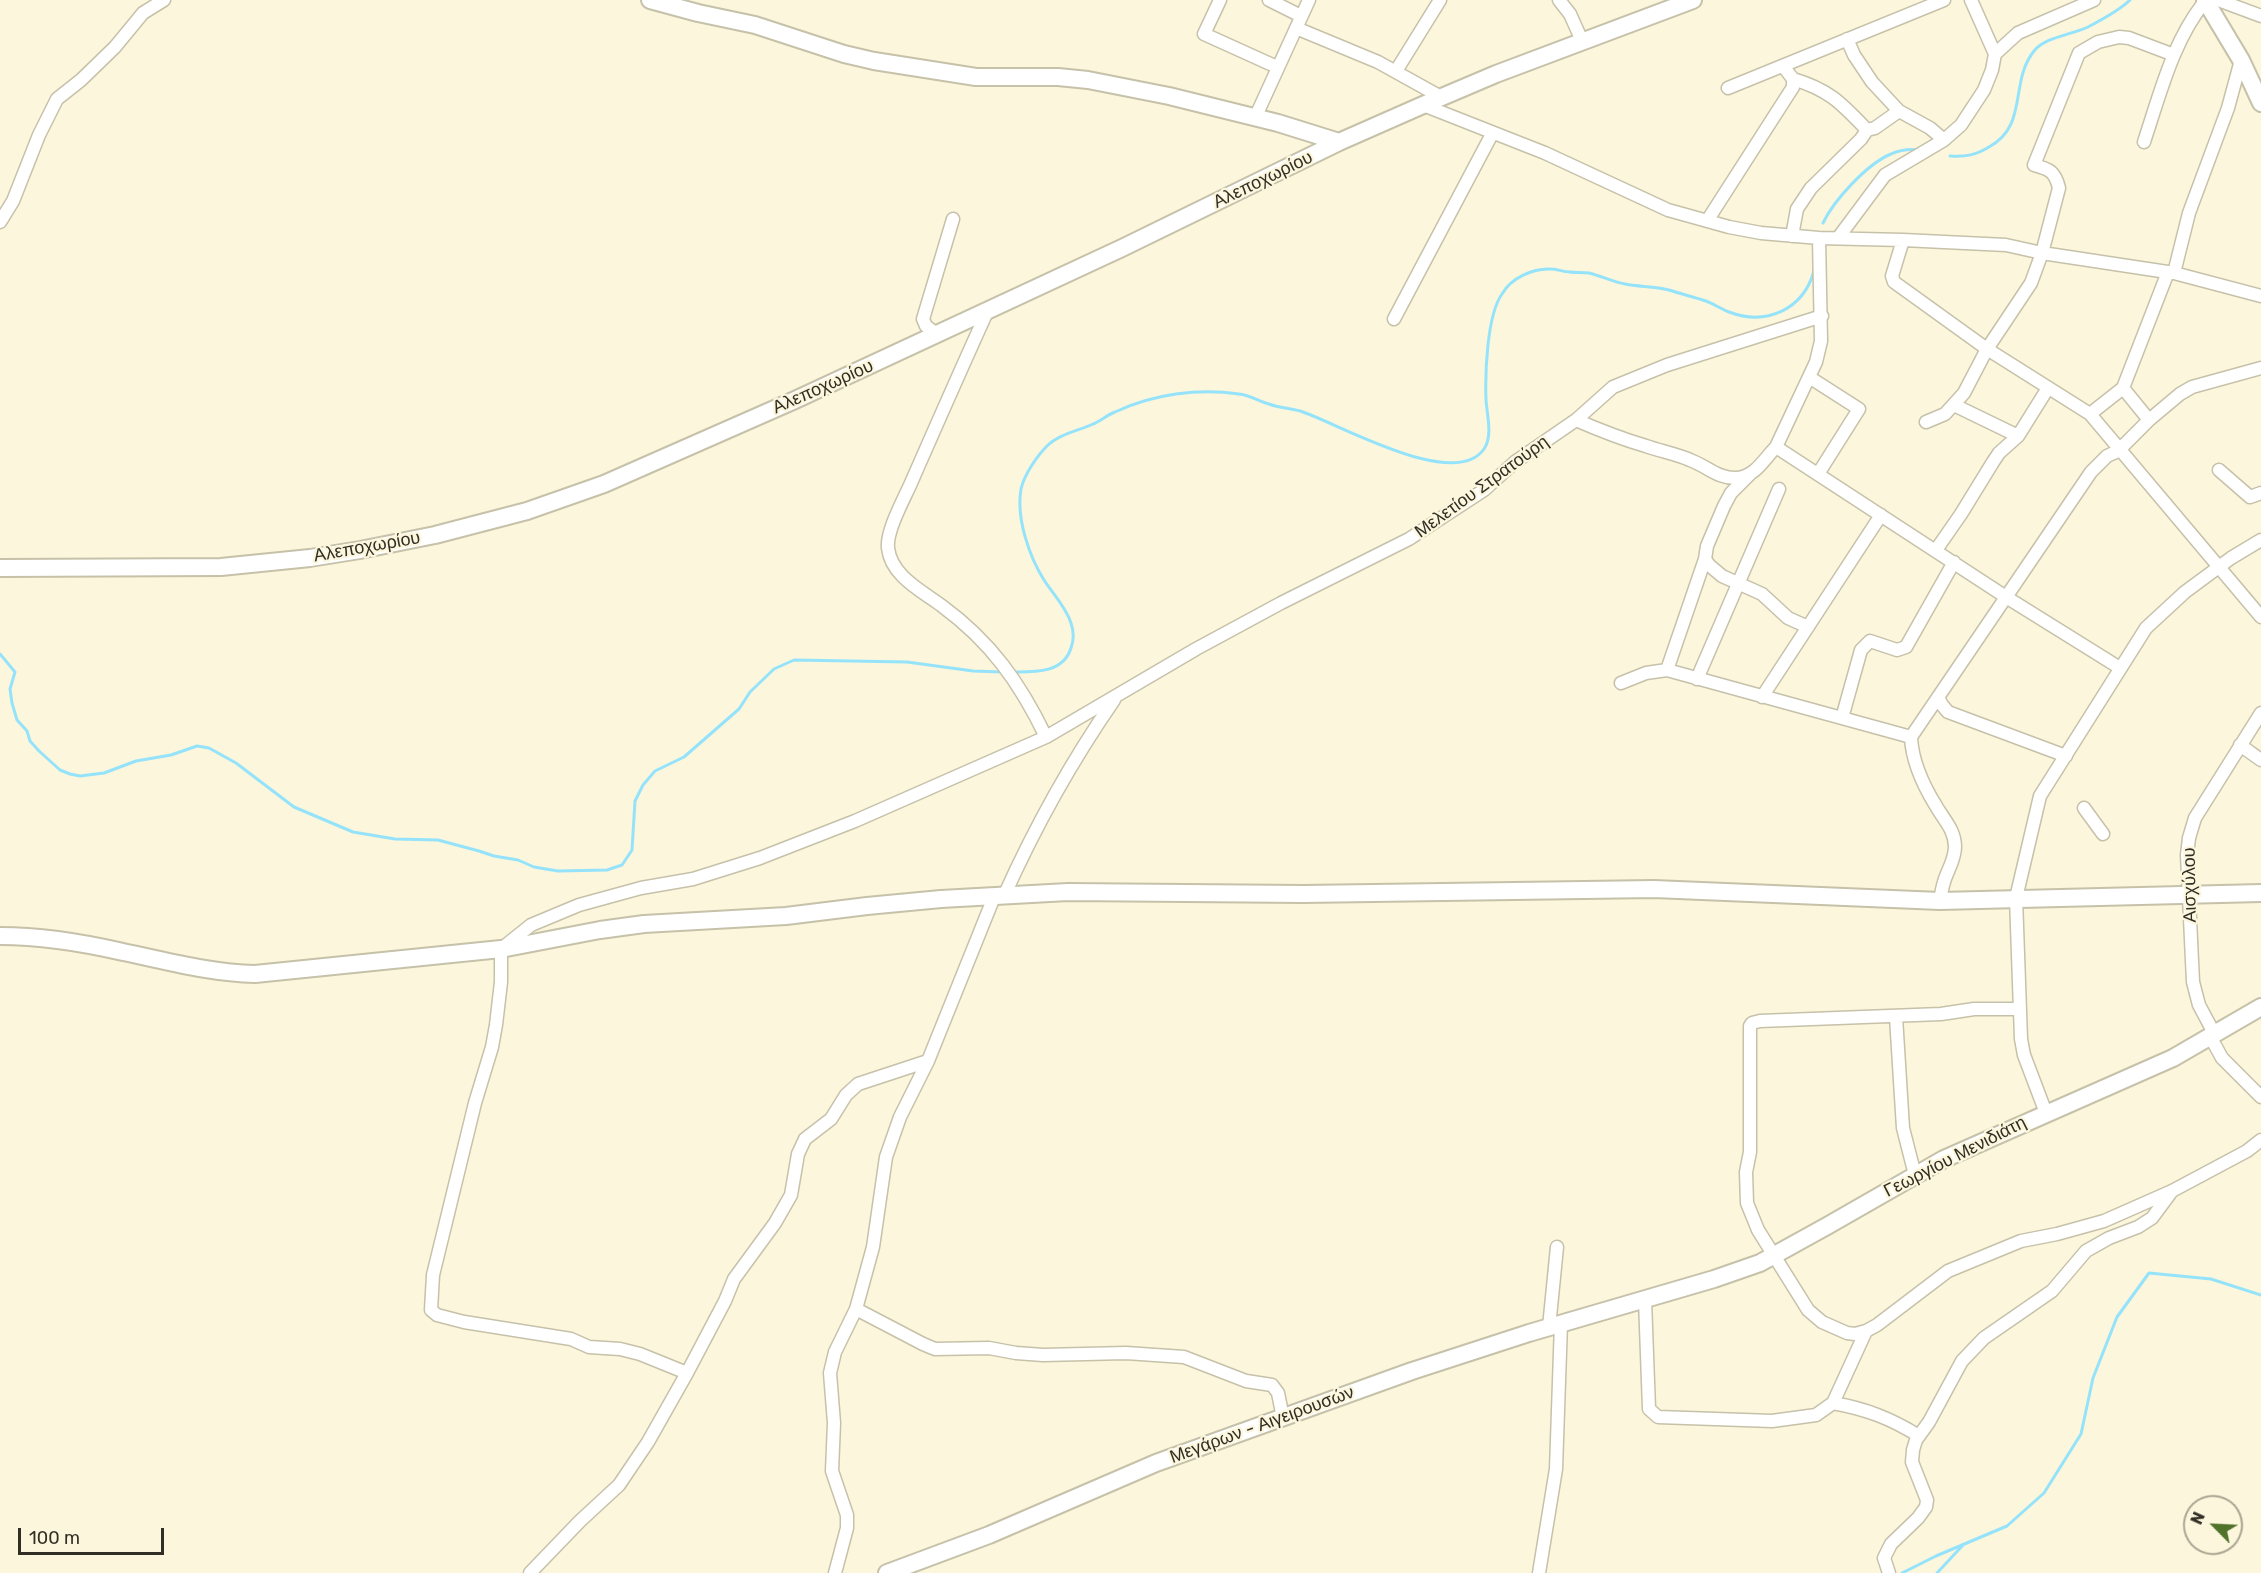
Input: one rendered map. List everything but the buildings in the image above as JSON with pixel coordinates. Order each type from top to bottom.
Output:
[{"type":"main road","points":[[1660,6],[1693,0]]},
{"type":"main road","points":[[2206,0],[2241,60],[2261,103]]},
{"type":"main road","points":[[654,1],[755,25],[873,62],[976,77],[1058,77],[1088,80],[1169,96],[1300,128],[1339,142]]},
{"type":"main road","name":"Αλεποχωρίου","points":[[0,568],[221,567],[360,550],[464,528],[527,511],[604,484],[795,400],[987,312],[1339,142],[1496,74],[1601,36],[1660,6]]},
{"type":"main road","points":[[0,936],[83,944],[235,974],[275,973],[501,949],[644,924],[786,916],[867,906],[1068,892],[1303,894],[1654,889],[1940,900],[2261,893]]},
{"type":"main road","name":"Γεωργίου Μενιδιάτη","points":[[1645,1300],[1760,1263],[1774,1253],[1827,1226],[1944,1159],[2153,1068],[2213,1037],[2261,1007]]},
{"type":"main road","name":"Μεγάρων - Αιγειρουσών","points":[[887,1573],[989,1535],[1156,1463],[1412,1371],[1555,1325],[1645,1300]]},
{"type":"street","points":[[0,222],[18,191],[39,135],[57,99],[81,80],[115,47],[143,13],[164,0]]},
{"type":"street","points":[[1220,0],[1204,34],[1277,67]]},
{"type":"street","points":[[1269,0],[1298,22],[1396,71],[1440,97]]},
{"type":"street","points":[[1255,118],[1309,0]]},
{"type":"street","points":[[1396,71],[1440,0]]},
{"type":"street","points":[[1559,0],[1570,14],[1583,43]]},
{"type":"street","points":[[1728,88],[1944,0]]},
{"type":"street","points":[[1838,238],[1885,175],[1944,140],[1961,125],[1980,99],[1992,70],[1995,54],[1971,0]]},
{"type":"street","points":[[1995,54],[2018,33],[2094,0]]},
{"type":"street","points":[[2145,142],[2174,55],[2194,15],[2206,0],[2217,0],[2261,16]]},
{"type":"street","points":[[1926,422],[1945,414],[1964,393],[1987,349],[2031,283],[2042,253],[2059,188],[2051,170],[2034,165],[2079,53],[2098,42],[2119,37],[2129,38],[2174,55]]},
{"type":"street","points":[[1847,39],[1854,55],[1872,82],[1899,111],[1930,128],[1944,140]]},
{"type":"street","points":[[2090,414],[2122,388],[2171,272],[2189,213],[2228,108],[2241,60]]},
{"type":"street","points":[[1783,66],[1793,79],[1815,87],[1836,99],[1867,130]]},
{"type":"street","points":[[1707,221],[1788,97],[1793,87],[1793,79]]},
{"type":"street","points":[[1423,105],[1545,153],[1668,210],[1707,221],[1761,233],[1792,236],[1989,243],[2171,272],[2261,296]]},
{"type":"street","points":[[1792,236],[1797,209],[1811,188],[1861,139],[1867,130],[1883,124],[1899,111]]},
{"type":"street","points":[[1394,319],[1492,134]]},
{"type":"street","points":[[938,334],[926,326],[923,319],[953,219]]},
{"type":"street","points":[[1667,670],[1705,559],[1707,546],[1724,506],[1731,493],[1776,447],[1816,362],[1821,341],[1819,238]]},
{"type":"street","points":[[1903,240],[1892,276],[1894,282],[1987,349],[2090,414],[2261,617]]},
{"type":"street","points":[[987,312],[909,486],[889,537],[888,547],[901,575],[961,622],[1014,677],[1046,737]]},
{"type":"street","name":"Μελετίου Στρατούρη","points":[[501,949],[531,925],[579,905],[630,890],[693,879],[760,858],[855,821],[1046,737],[1196,649],[1281,603],[1409,539],[1484,490],[1515,462],[1576,420],[1603,394],[1621,382],[1821,316]]},
{"type":"street","points":[[1940,900],[1955,850],[1953,834],[1922,780],[1913,755],[1911,737],[2091,472],[2180,394],[2192,387],[2261,368]]},
{"type":"street","points":[[1809,377],[1859,409],[1818,474]]},
{"type":"street","points":[[1935,550],[1999,453],[2018,436],[2048,388]]},
{"type":"street","points":[[2122,388],[2149,420]]},
{"type":"street","points":[[1954,405],[2018,436]]},
{"type":"street","points":[[1576,420],[1610,435],[1690,459],[1719,476],[1738,478],[1756,470]]},
{"type":"street","points":[[1776,447],[2006,597],[2120,668]]},
{"type":"street","points":[[2219,470],[2250,497],[2261,493]]},
{"type":"street","points":[[1697,679],[1779,489]]},
{"type":"street","points":[[1762,697],[1881,514]]},
{"type":"street","points":[[2046,1113],[2024,1054],[2021,1039],[2016,898],[2040,796],[2146,628],[2185,592],[2218,567],[2261,540]]},
{"type":"street","points":[[1705,559],[1722,576],[1762,594],[1788,618],[1808,627]]},
{"type":"street","points":[[1842,718],[1861,650],[1870,641],[1897,650],[1906,647],[1954,562]]},
{"type":"street","points":[[1621,682],[1647,673],[1667,670],[1911,737]]},
{"type":"street","points":[[836,1573],[847,1528],[847,1515],[832,1471],[834,1424],[830,1373],[835,1352],[856,1309],[873,1247],[886,1156],[900,1118],[928,1061],[999,896],[1064,777],[1116,697]]},
{"type":"street","points":[[1938,697],[1941,705],[1948,712],[2066,756]]},
{"type":"street","name":"Αισχύλου","points":[[2261,713],[2192,827],[2187,855],[2194,989],[2222,1058],[2261,1097]]},
{"type":"street","points":[[2240,745],[2261,760]]},
{"type":"street","points":[[2084,808],[2103,834]]},
{"type":"street","points":[[501,949],[501,982],[492,1047],[475,1103],[433,1275],[430,1310],[437,1315],[464,1322],[570,1339],[589,1347],[620,1349],[640,1354],[687,1373]]},
{"type":"street","points":[[2019,1009],[1974,1009],[1896,1017],[1760,1020],[1750,1026],[1750,1152],[1746,1173],[1747,1203],[1758,1230],[1808,1310],[1822,1322],[1847,1333],[1855,1334],[1866,1331],[1954,1268],[2021,1241],[2104,1221],[2172,1191],[2247,1151],[2261,1140]]},
{"type":"street","points":[[1896,1017],[1903,1128],[1916,1175]]},
{"type":"street","points":[[530,1573],[619,1485],[648,1442],[687,1373],[734,1279],[775,1223],[791,1196],[798,1154],[806,1139],[831,1119],[846,1095],[858,1084],[928,1061]]},
{"type":"street","points":[[1889,1573],[1884,1558],[1889,1548],[1926,1506],[1927,1500],[1912,1462],[1913,1450],[1962,1360],[1972,1349],[2022,1310],[2048,1295],[2058,1286],[2085,1251],[2109,1238],[2138,1227],[2152,1218],[2172,1191]]},
{"type":"street","points":[[1539,1573],[1556,1469],[1557,1247]]},
{"type":"street","points":[[1645,1300],[1649,1409],[1658,1417],[1772,1421],[1816,1415],[1833,1403],[1866,1331]]},
{"type":"street","points":[[856,1309],[923,1344],[936,1348],[989,1348],[1043,1355],[1126,1353],[1193,1359],[1246,1381],[1272,1385],[1278,1393],[1283,1418]]},
{"type":"street","points":[[1833,1403],[1861,1408],[1898,1423],[1919,1436]]},
{"type":"waterway","points":[[1950,156],[1975,154],[2001,138],[2014,115],[2027,63],[2039,46],[2051,39],[2088,27],[2115,12],[2130,0]]},
{"type":"waterway","points":[[1823,223],[1843,194],[1872,166],[1894,153],[1919,150]]},
{"type":"waterway","points":[[1011,672],[1038,671],[1054,667],[1067,656],[1073,642],[1073,630],[1069,617],[1033,560],[1020,512],[1021,489],[1028,472],[1047,446],[1063,436],[1145,401],[1192,392],[1223,392],[1243,395],[1300,411],[1366,439],[1422,459],[1448,463],[1469,460],[1487,444],[1489,425],[1486,375],[1493,316],[1497,303],[1506,288],[1523,275],[1544,269],[1589,273],[1620,283],[1669,290],[1706,301],[1729,312],[1756,317],[1769,315],[1792,305],[1809,285],[1814,271]]},
{"type":"waterway","points":[[0,654],[15,672],[10,689],[17,720],[39,751],[60,770],[70,774],[80,776],[104,773],[136,761],[171,755],[197,746],[209,748],[236,763],[294,807],[353,832],[395,839],[438,840],[494,856],[518,860],[534,867],[558,871],[607,870],[622,865],[632,850],[635,801],[643,785],[655,771],[684,757],[739,709],[750,692],[774,669],[794,660],[907,662],[973,671],[1002,672]]},
{"type":"waterway","points":[[1902,1573],[2007,1526],[2044,1493],[2081,1434],[2093,1378],[2117,1317],[2149,1273],[2211,1279],[2261,1295]]},
{"type":"waterway","points":[[1937,1573],[1964,1544]]}]
